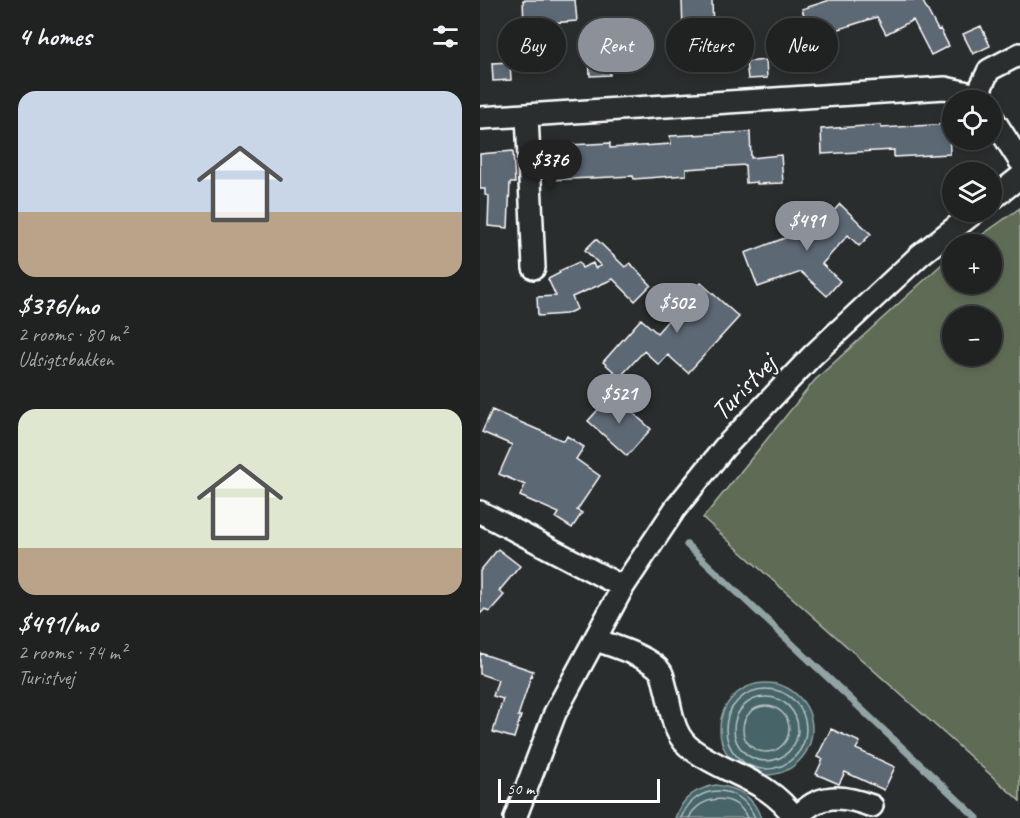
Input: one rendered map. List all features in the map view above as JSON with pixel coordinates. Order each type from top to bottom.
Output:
[{"type":"street","points":[[982,90],[989,70],[1020,54]]},
{"type":"street","points":[[480,118],[945,88],[952,90]]},
{"type":"street","points":[[527,115],[534,268]]},
{"type":"street","points":[[1002,133],[1020,161]]},
{"type":"street","points":[[1002,191],[1020,177]]},
{"type":"street","name":"Turistvej","points":[[515,818],[555,713],[623,587],[675,508],[724,448],[812,356],[920,255],[962,222]]},
{"type":"street","points":[[480,512],[623,587]]},
{"type":"street","points":[[596,640],[646,660],[661,671],[671,715],[679,737],[693,750],[765,788],[785,804],[796,818],[815,801]]},
{"type":"street","points":[[773,794],[815,801],[836,797],[852,798],[872,806]]},
{"type":"green space","points":[[1020,208],[1020,801],[703,518],[815,380],[942,264],[942,294],[1002,294],[1002,234],[983,234]]},
{"type":"water","points":[[766,683],[783,687],[798,697],[808,712],[812,729],[808,746],[798,761],[783,771],[766,775],[749,771],[734,761],[724,746],[720,729],[724,712],[734,697],[749,687]]},
{"type":"water","points":[[716,785],[732,788],[744,794],[754,804],[761,818],[675,818],[686,799],[702,789]]},
{"type":"building","points":[[523,0],[575,0],[577,21],[566,22],[566,18],[524,18]]},
{"type":"building","points":[[682,0],[712,0],[713,18],[683,18]]},
{"type":"building","points":[[830,0],[922,0],[949,46],[931,55],[913,20],[886,34],[877,17],[838,29],[838,18],[805,18],[802,9]]},
{"type":"building","points":[[981,26],[990,46],[973,54],[963,34]]},
{"type":"building","points":[[766,60],[767,78],[748,79],[747,72],[754,72],[754,61]]},
{"type":"building","points":[[492,63],[498,63],[498,72],[511,72],[511,80],[493,81]]},
{"type":"building","points":[[590,72],[610,72],[610,75],[590,76]]},
{"type":"building","points":[[942,124],[942,150],[950,150],[950,154],[894,157],[894,150],[822,154],[821,129],[881,125],[881,128]]},
{"type":"building","points":[[750,132],[751,158],[781,155],[783,183],[746,183],[745,165],[686,169],[686,175],[634,179],[633,176],[549,180],[547,146],[610,143],[610,148],[671,144],[670,136]]},
{"type":"building","points":[[513,151],[515,183],[510,183],[508,228],[488,226],[489,196],[485,195],[485,189],[480,189],[480,154]]},
{"type":"building","points":[[840,204],[871,234],[859,246],[848,235],[822,264],[840,281],[827,296],[801,272],[758,287],[745,253],[790,236],[804,222],[816,230]]},
{"type":"building","points":[[596,239],[625,267],[630,263],[651,285],[635,301],[613,279],[572,297],[577,309],[566,314],[538,316],[537,297],[556,296],[548,279],[579,262],[582,268],[593,263],[595,268],[601,266],[585,250]]},
{"type":"building","points":[[701,283],[739,317],[688,373],[668,355],[659,365],[644,351],[620,377],[603,362],[641,319],[657,333]]},
{"type":"building","points":[[612,394],[651,429],[627,456],[588,421]]},
{"type":"building","points":[[492,410],[564,441],[567,436],[584,447],[576,459],[600,476],[577,510],[582,513],[572,528],[556,518],[559,513],[520,496],[525,485],[499,474],[512,445],[482,432]]},
{"type":"building","points":[[498,549],[520,566],[499,591],[504,595],[489,612],[485,609],[480,614],[480,571]]},
{"type":"building","points":[[480,653],[533,671],[518,716],[521,716],[514,738],[493,732],[503,699],[493,696],[498,680],[480,674]]},
{"type":"building","points":[[831,729],[860,742],[856,749],[895,767],[884,790],[845,772],[839,784],[816,774],[823,759],[817,757]]},
{"type":"waterway","points":[[687,545],[977,818]]}]
